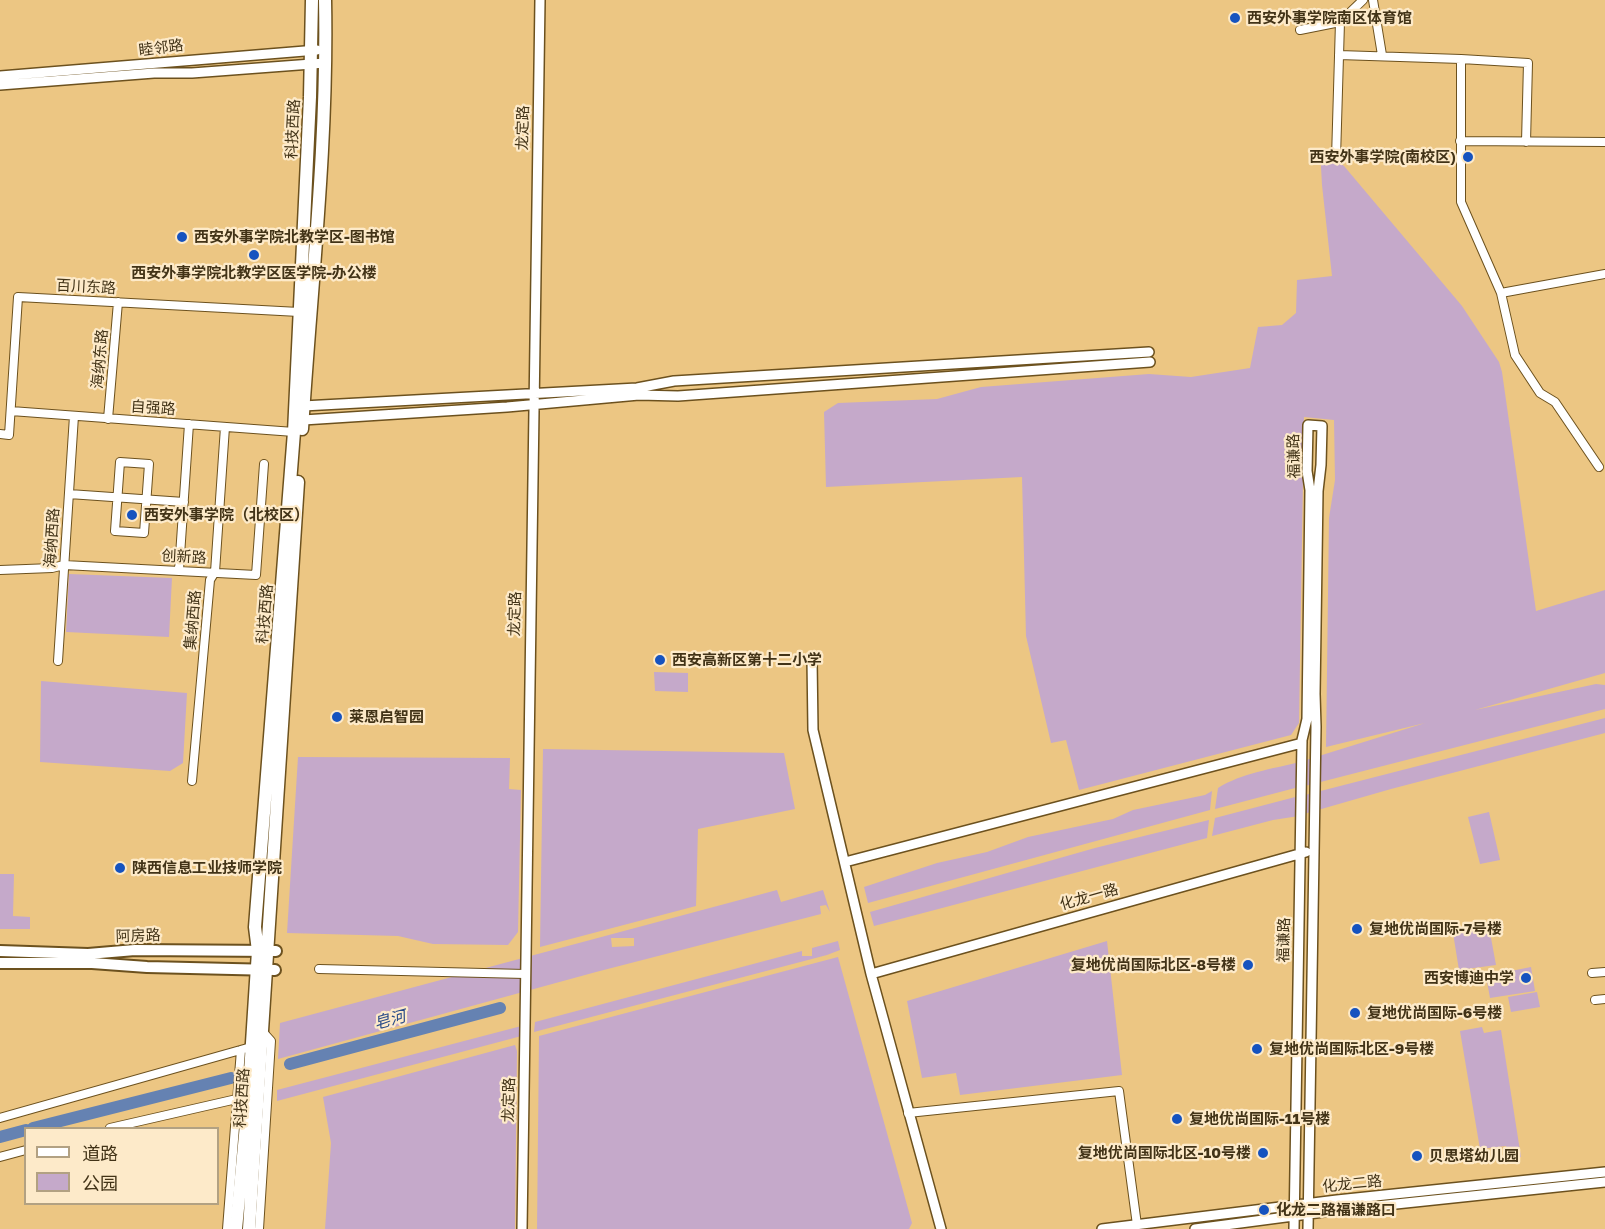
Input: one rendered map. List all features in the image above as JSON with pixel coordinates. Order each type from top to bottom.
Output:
[{"type":"main road","name":"科技西路","points":[[267,951],[255,927],[294,432],[312,0]]},
{"type":"main road","name":"科技西路","points":[[249,1229],[303,406],[318,231],[326,63],[325,0]]},
{"type":"main road","name":"阿房路","points":[[0,951],[88,954],[135,950],[267,951]]},
{"type":"main road","name":"阿房路","points":[[0,963],[92,963],[266,970]]},
{"type":"main road","name":"科技西路","points":[[236,1229],[246,1049],[266,970]]},
{"type":"street","name":"龙定路","points":[[522,1229],[540,0]]},
{"type":"street","points":[[1300,30],[1340,22],[1363,0]]},
{"type":"street","points":[[1373,0],[1382,55]]},
{"type":"street","points":[[1336,158],[1340,22]]},
{"type":"street","name":"睦邻路","points":[[0,76],[326,50]]},
{"type":"street","points":[[1339,55],[1382,55],[1528,63],[1526,142]]},
{"type":"street","points":[[1461,59],[1461,202],[1501,293],[1515,355],[1540,393],[1555,402],[1599,467]]},
{"type":"street","name":"睦邻路","points":[[0,85],[326,63]]},
{"type":"street","points":[[1460,141],[1605,142]]},
{"type":"street","points":[[1501,293],[1605,274]]},
{"type":"street","name":"百川东路","points":[[0,434],[9,435],[18,297],[298,312]]},
{"type":"street","name":"海纳东路","points":[[108,419],[118,302]]},
{"type":"street","points":[[303,406],[533,398],[639,395],[678,396],[1149,357],[685,381],[533,398],[507,407],[303,420]]},
{"type":"street","name":"自强路","points":[[11,411],[294,432]]},
{"type":"street","name":"海纳西路","points":[[58,661],[74,416]]},
{"type":"street","points":[[179,570],[189,424]]},
{"type":"street","name":"福谦路","points":[[1294,1229],[1302,743],[1307,719],[1310,490],[1307,471],[1308,425],[1322,426],[1322,465],[1318,490],[1316,586],[1308,1229]]},
{"type":"street","name":"集纳西路","points":[[192,781],[210,580],[215,572],[225,427]]},
{"type":"street","points":[[120,462],[149,464],[147,499],[144,533],[115,531],[120,462]]},
{"type":"street","name":"创新路","points":[[0,570],[52,568],[64,564],[256,574],[264,464]]},
{"type":"street","points":[[69,494],[184,502]]},
{"type":"street","points":[[812,659],[813,730],[871,974],[941,1229]]},
{"type":"street","points":[[845,862],[1302,743]]},
{"type":"street","name":"化龙一路","points":[[871,974],[1314,850]]},
{"type":"street","points":[[319,969],[525,974]]},
{"type":"street","points":[[1592,973],[1605,972]]},
{"type":"street","points":[[1595,1000],[1605,999]]},
{"type":"street","points":[[259,1229],[271,1041],[262,1031]]},
{"type":"street","points":[[0,1118],[246,1049]]},
{"type":"street","points":[[908,1113],[1119,1091],[1137,1225]]},
{"type":"street","points":[[114,1127],[242,1097],[226,1229]]},
{"type":"street","points":[[0,1157],[24,1151]]},
{"type":"street","name":"化龙二路","points":[[1102,1229],[1605,1172]]},
{"type":"street","name":"化龙二路","points":[[1195,1229],[1309,1214],[1605,1182]]},
{"type":"green space","points":[[1320,149],[1344,166],[1462,306],[1499,362],[1536,611],[1605,590],[1605,673],[1475,710],[1596,684],[1605,685],[1605,709],[1305,786],[1306,760],[1425,723],[1326,747],[1329,518],[1335,480],[1334,420],[1304,417],[1299,723],[1291,735],[1079,790],[1066,740],[1051,743],[1026,636],[1022,477],[826,487],[824,412],[838,403],[937,399],[981,387],[1149,374],[1191,377],[1250,368],[1258,327],[1282,325],[1296,313],[1297,280],[1332,276]]},
{"type":"green space","points":[[69,574],[172,578],[169,637],[66,632]]},
{"type":"green space","points":[[654,672],[688,673],[688,692],[655,691]]},
{"type":"green space","points":[[41,681],[187,693],[183,763],[170,771],[40,762]]},
{"type":"green space","points":[[1605,718],[1605,733],[1304,814],[1305,795]]},
{"type":"green space","points":[[543,749],[784,753],[795,809],[698,829],[696,906],[540,947]]},
{"type":"green space","points":[[298,757],[510,758],[509,789],[521,790],[518,932],[508,945],[433,944],[398,936],[287,933]]},
{"type":"green space","points":[[1300,762],[1299,787],[1215,809],[1218,788],[1227,783],[1258,772]]},
{"type":"green space","points":[[1212,791],[1210,810],[868,903],[864,887],[937,863],[987,852],[1028,837],[1113,819],[1133,810],[1205,795]]},
{"type":"green space","points":[[1299,796],[1299,816],[1273,820],[1212,836],[1215,818]]},
{"type":"green space","points":[[1489,812],[1500,860],[1480,864],[1468,817]]},
{"type":"green space","points":[[1209,820],[1207,838],[874,926],[870,912],[1095,848]]},
{"type":"green space","points":[[0,874],[14,874],[13,916],[30,917],[30,929],[0,929]]},
{"type":"green space","points":[[777,890],[781,902],[823,890],[830,912],[826,905],[820,906],[821,914],[596,972],[278,1059],[280,1023]],"holes":[[[611,938],[634,938],[634,946],[612,947]]]},
{"type":"green space","points":[[1489,927],[1496,965],[1459,970],[1453,933]]},
{"type":"green space","points":[[838,941],[840,950],[827,955],[534,1032],[535,1022],[802,951],[802,956],[812,956],[812,948]]},
{"type":"green space","points":[[1107,941],[1122,1075],[960,1095],[956,1073],[922,1078],[907,1001]]},
{"type":"green space","points":[[838,957],[912,1223],[909,1229],[537,1229],[539,1036]]},
{"type":"green space","points":[[1531,967],[1535,991],[1490,998],[1486,976]]},
{"type":"green space","points":[[1537,992],[1540,1007],[1511,1012],[1508,997]]},
{"type":"green space","points":[[529,1024],[529,1034],[277,1101],[277,1090]]},
{"type":"green space","points":[[1482,1027],[1484,1033],[1501,1030],[1521,1157],[1508,1158],[1506,1146],[1480,1149],[1460,1031]]},
{"type":"green space","points":[[515,1045],[517,1051],[515,1229],[325,1229],[331,1143],[323,1097]]},
{"type":"waterway","name":"皂河","points":[[290,1064],[500,1008]]},
{"type":"waterway","name":"皂河","points":[[37,1127],[231,1078]]},
{"type":"waterway","name":"皂河","points":[[0,1137],[24,1131]]},
{"type":"place","name":"西安外事学院南区体育馆","points":[[1235,18]]},
{"type":"place","name":"西安外事学院(南校区)","points":[[1468,157]]},
{"type":"place","name":"西安外事学院北教学区-图书馆","points":[[182,237]]},
{"type":"place","name":"西安外事学院北教学区医学院-办公楼","points":[[254,255]]},
{"type":"place","name":"西安外事学院（北校区）","points":[[132,515]]},
{"type":"place","name":"西安高新区第十二小学","points":[[660,660]]},
{"type":"place","name":"莱恩启智园","points":[[337,717]]},
{"type":"place","name":"陕西信息工业技师学院","points":[[120,868]]},
{"type":"place","name":"复地优尚国际-7号楼","points":[[1357,929]]},
{"type":"place","name":"复地优尚国际北区-8号楼","points":[[1248,965]]},
{"type":"place","name":"西安博迪中学","points":[[1526,978]]},
{"type":"place","name":"复地优尚国际-6号楼","points":[[1355,1013]]},
{"type":"place","name":"复地优尚国际北区-9号楼","points":[[1257,1049]]},
{"type":"place","name":"复地优尚国际-11号楼","points":[[1177,1119]]},
{"type":"place","name":"复地优尚国际北区-10号楼","points":[[1263,1153]]},
{"type":"place","name":"贝思塔幼儿园","points":[[1417,1156]]},
{"type":"place","name":"化龙二路福谦路口","points":[[1264,1210]]}]
